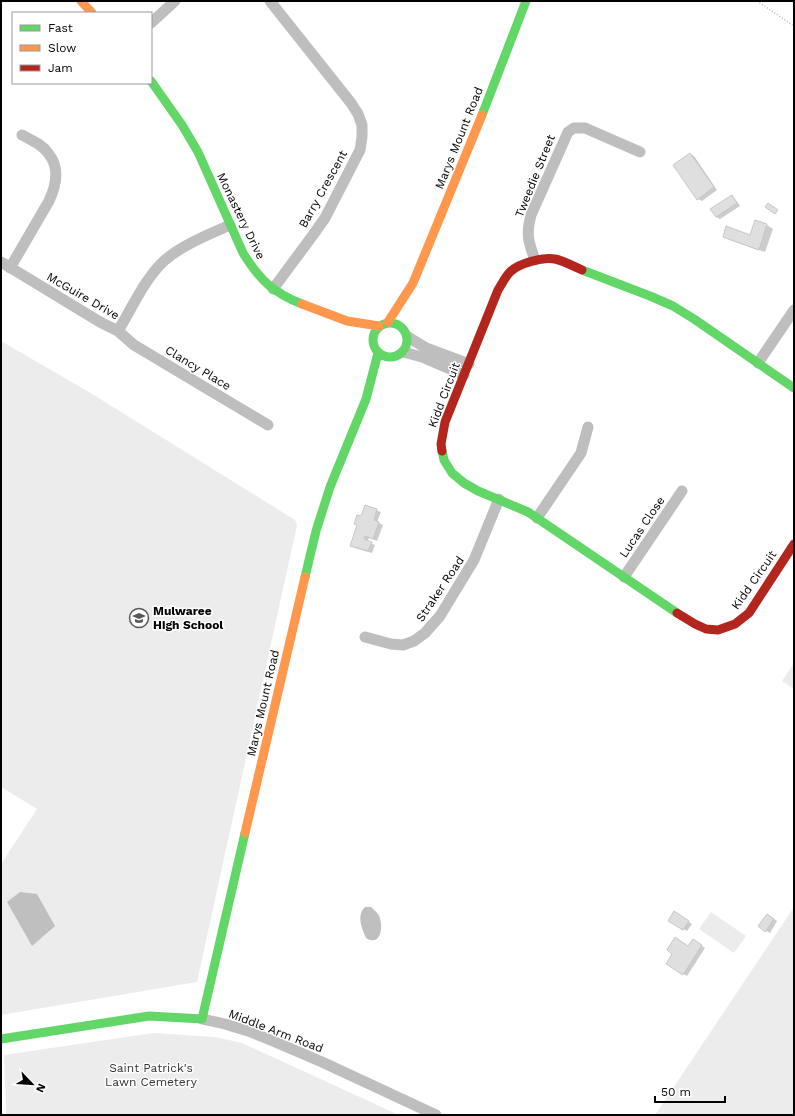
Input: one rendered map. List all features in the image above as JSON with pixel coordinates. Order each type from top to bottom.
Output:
[{"type":"street","points":[[81,1],[91,12]]},
{"type":"street","points":[[152,22],[175,1]]},
{"type":"street","name":"Barry Crescent","points":[[270,1],[350,102],[358,114],[362,125],[360,150],[325,218],[273,289]]},
{"type":"street","name":"Marys Mount Road","points":[[366,336],[373,336],[375,330],[383,324],[412,283],[469,148],[526,1]]},
{"type":"street","name":"Monastery Drive","points":[[152,82],[185,129],[198,152],[243,253],[261,279],[273,289],[299,303],[347,321],[383,324],[393,322],[405,324]]},
{"type":"street","name":"Tweedie Street","points":[[535,260],[528,240],[528,225],[568,132],[574,128],[584,128],[640,152]]},
{"type":"street","points":[[5,265],[49,201],[54,190],[56,178],[54,164],[48,152],[38,143],[22,135]]},
{"type":"street","name":"McGuire Drive","points":[[5,265],[100,322],[118,331],[151,276],[165,260],[179,249],[230,225]]},
{"type":"street","name":"Kidd Circuit","points":[[793,548],[749,613],[742,620],[734,625],[717,629],[707,629],[686,619],[537,518],[515,505],[461,482],[449,470],[443,460],[440,442],[464,375],[498,290],[511,271],[518,266],[535,260],[554,259],[673,306],[794,388]]},
{"type":"street","name":"Marys Mount Road","points":[[366,398],[398,354],[406,348],[408,342],[405,324],[412,283]]},
{"type":"street","points":[[758,363],[794,310]]},
{"type":"street","name":"Monastery Drive","points":[[347,321],[366,336]]},
{"type":"street","points":[[405,324],[426,348],[469,364]]},
{"type":"street","name":"Clancy Place","points":[[118,331],[134,345],[268,425]]},
{"type":"street","points":[[366,336],[378,352],[383,356],[388,357],[398,354],[422,356],[464,375]]},
{"type":"street","name":"Marys Mount Road","points":[[202,1019],[316,531],[330,487],[366,398],[378,352]]},
{"type":"street","points":[[537,518],[581,453],[588,427]]},
{"type":"street","name":"Lucas Close","points":[[624,577],[682,491]]},
{"type":"street","name":"Straker Road","points":[[365,637],[392,644],[404,645],[414,641],[425,633],[440,616],[474,560],[499,499]]},
{"type":"street","name":"Middle Arm Road","points":[[1,1039],[149,1016],[202,1019],[248,1031],[273,1041],[436,1115]]},
{"type":"path","points":[[757,1],[794,26]]},
{"type":"green space","name":"Mulwaree High School","points":[[1,341],[89,392],[295,520],[297,525],[197,982],[1,1015],[1,864],[37,809],[1,787]]},
{"type":"green space","points":[[794,663],[794,689],[782,681]]},
{"type":"green space","points":[[794,907],[794,1115],[655,1115]]},
{"type":"green space","points":[[711,912],[746,936],[734,953],[699,929]]},
{"type":"green space","name":"Saint Patrick's Lawn Cemetery","points":[[153,1033],[215,1037],[242,1043],[399,1115],[6,1115],[4,1055]]},
{"type":"shaded area","points":[[20,892],[37,894],[55,926],[32,946],[7,902]]},
{"type":"shaded area","points":[[365,907],[371,907],[380,918],[380,933],[375,940],[366,938],[362,926],[360,918],[362,910]]},
{"type":"building","points":[[690,153],[714,187],[697,200],[673,165]]},
{"type":"building","points":[[732,195],[737,203],[716,217],[710,209]]},
{"type":"building","points":[[768,203],[778,210],[775,214],[765,207]]},
{"type":"building","points":[[755,220],[767,224],[759,250],[723,237],[726,226],[750,235]]},
{"type":"building","points":[[365,505],[377,509],[374,520],[379,522],[373,539],[365,536],[364,539],[372,542],[368,551],[350,546],[357,525],[354,524],[357,515],[361,516]]},
{"type":"building","points":[[674,911],[689,921],[683,930],[668,921]]},
{"type":"building","points":[[767,914],[774,919],[765,932],[758,926]]},
{"type":"building","points":[[675,937],[688,946],[693,939],[702,945],[683,975],[666,964],[672,954],[667,950]]},
{"type":"traffic: fast","points":[[482,115],[526,1]]},
{"type":"traffic: fast","points":[[152,82],[182,125],[198,152],[243,253],[249,262],[261,278],[275,290],[302,304]]},
{"type":"traffic: fast","points":[[582,270],[673,306],[794,388]]},
{"type":"traffic: fast","points":[[393,323],[400,325],[405,330],[407,340],[405,350],[400,355],[387,357],[380,355],[375,350],[373,337],[375,330],[380,325],[393,323]]},
{"type":"traffic: fast","points":[[305,577],[316,531],[330,487],[366,399],[378,353]]},
{"type":"traffic: fast","points":[[442,451],[444,460],[452,473],[464,483],[478,491],[528,512],[677,613]]},
{"type":"traffic: fast","points":[[1,1039],[149,1016],[202,1019],[245,833]]},
{"type":"traffic: slow","points":[[81,1],[91,12]]},
{"type":"traffic: slow","points":[[388,322],[413,283],[482,115]]},
{"type":"traffic: slow","points":[[302,304],[347,321],[379,326]]},
{"type":"traffic: slow","points":[[245,833],[305,577]]},
{"type":"traffic: jam","points":[[442,451],[441,444],[445,422],[498,290],[508,274],[525,263],[544,259],[555,259],[582,270]]},
{"type":"traffic: jam","points":[[677,613],[706,629],[718,630],[735,624],[749,613],[794,544]]},
{"type":"place","name":"Mulwaree High School","points":[[139,618]]}]
